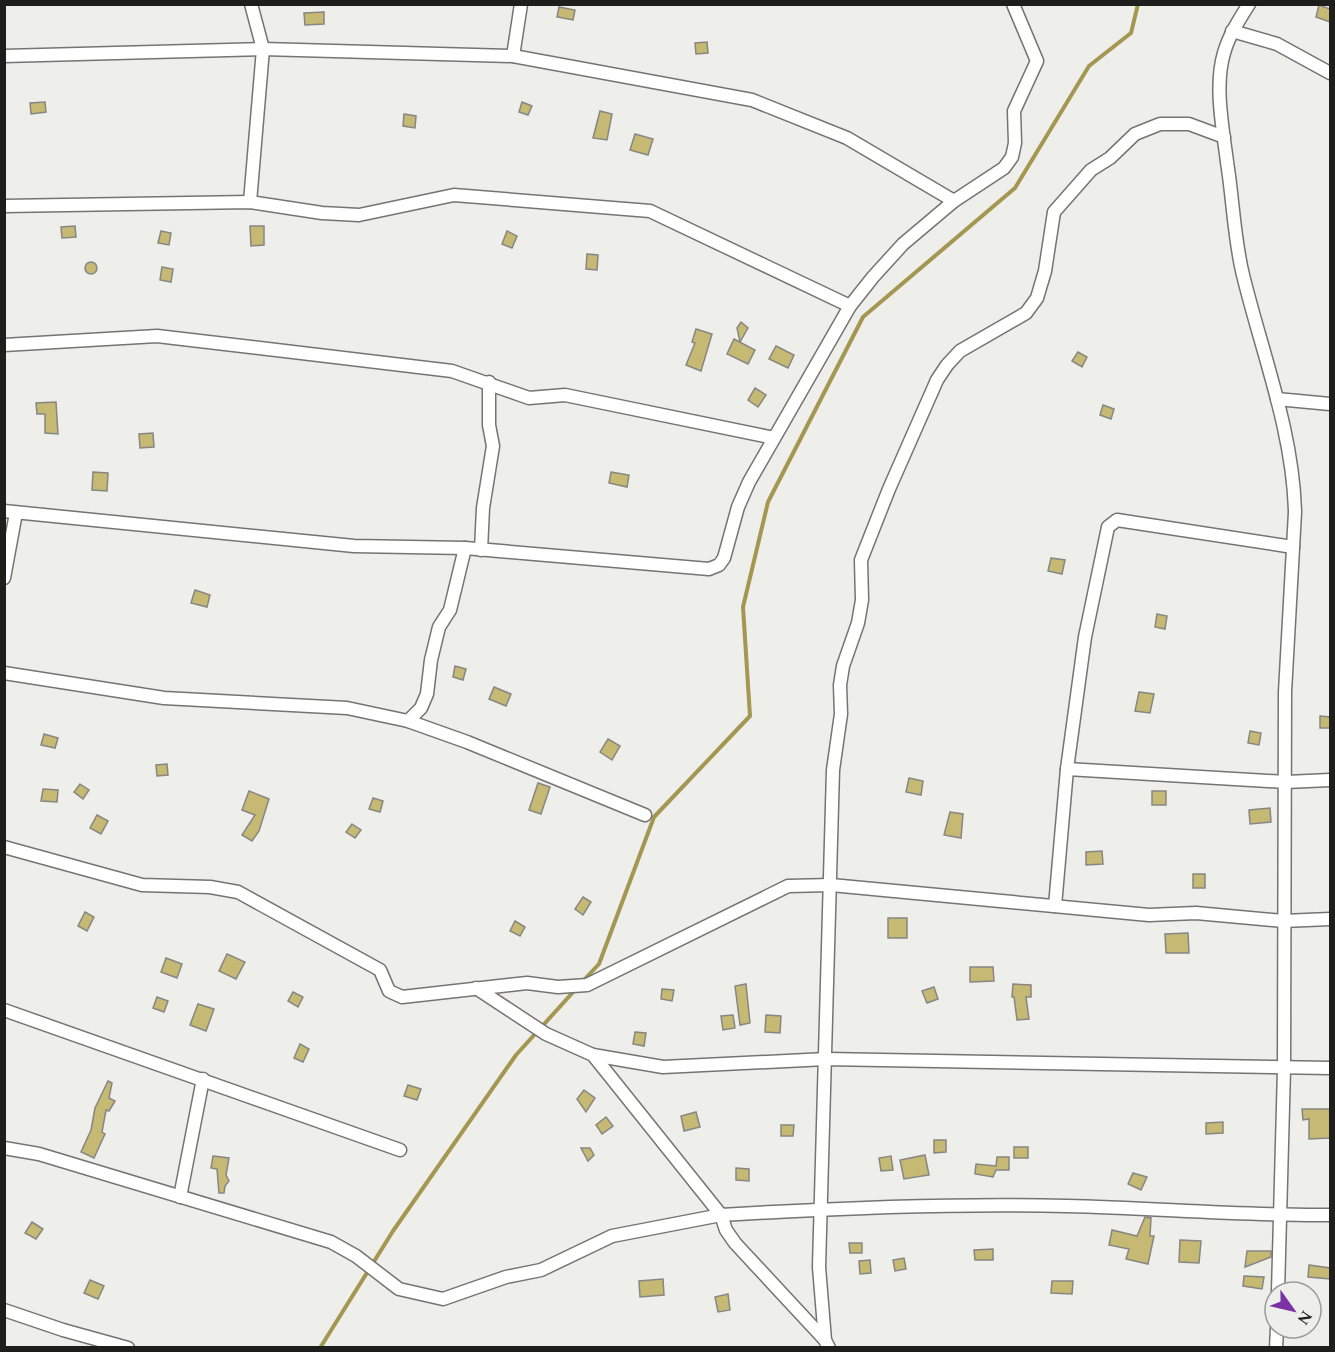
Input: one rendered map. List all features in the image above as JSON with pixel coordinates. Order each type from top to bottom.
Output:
[{"type":"street","points":[[250,202],[262,49],[251,4]]},
{"type":"street","points":[[513,56],[520,4]]},
{"type":"street","points":[[4,578],[10,512],[354,546],[465,548],[709,569],[719,565],[724,558],[738,507],[774,438],[850,306],[903,244],[954,201],[1004,168],[1012,157],[1015,143],[1014,111],[1037,61],[1013,4]]},
{"type":"street","points":[[1249,4],[1232,31],[1223,55],[1221,90],[1224,137],[1243,273],[1277,399],[1294,484],[1285,692],[1284,1069],[1279,1280]]},
{"type":"street","points":[[1232,31],[1277,44],[1330,73]]},
{"type":"street","points":[[4,56],[262,49],[513,56],[752,100],[848,138],[954,201]]},
{"type":"street","points":[[827,1344],[819,1267],[833,770],[841,714],[840,685],[843,666],[858,623],[862,583],[861,560],[937,380],[960,351],[1018,318],[1037,298],[1045,271],[1054,212],[1090,170],[1110,158],[1135,134],[1160,124],[1189,124],[1224,137]]},
{"type":"street","points":[[4,206],[250,202],[322,213],[359,215],[454,195],[650,211],[850,306]]},
{"type":"street","points":[[4,345],[157,336],[452,371],[489,382],[529,398],[565,395],[774,438]]},
{"type":"street","points":[[481,550],[483,508],[493,446],[489,425],[489,382]]},
{"type":"street","points":[[1277,399],[1330,404]]},
{"type":"street","points":[[1055,906],[1067,770],[1084,637],[1108,527],[1117,520],[1293,547]]},
{"type":"street","points":[[408,721],[422,708],[427,694],[430,660],[439,627],[450,609],[465,548]]},
{"type":"street","points":[[4,673],[164,698],[347,708],[408,721],[467,742],[645,815]]},
{"type":"street","points":[[1067,770],[1286,782],[1330,780]]},
{"type":"street","points":[[4,847],[142,885],[210,887],[238,892],[380,970],[389,991],[402,997],[527,982],[558,987],[587,985],[788,886],[831,885],[1149,915],[1196,913],[1283,921],[1330,919]]},
{"type":"street","points":[[476,988],[546,1034],[593,1055],[663,1067],[826,1059],[1054,1061],[1284,1069],[1330,1068]]},
{"type":"street","points":[[4,1010],[400,1150]]},
{"type":"street","points":[[593,1055],[722,1215],[726,1230],[735,1243],[827,1344]]},
{"type":"street","points":[[180,1197],[203,1079]]},
{"type":"street","points":[[4,1148],[39,1154],[331,1242],[356,1256],[399,1289],[443,1299],[506,1277],[541,1270],[612,1236],[722,1215],[822,1209],[1066,1206],[1282,1216],[1330,1215]]},
{"type":"street","points":[[4,1310],[63,1330],[128,1347]]},
{"type":"building","points":[[1319,5],[1330,9],[1330,22],[1316,17]]},
{"type":"building","points":[[559,7],[575,10],[573,20],[557,17]]},
{"type":"building","points":[[324,12],[324,24],[305,25],[304,13]]},
{"type":"building","points":[[707,42],[708,53],[696,54],[695,43]]},
{"type":"building","points":[[45,102],[46,112],[31,114],[30,103]]},
{"type":"building","points":[[522,102],[532,106],[528,115],[519,112]]},
{"type":"building","points":[[600,111],[612,114],[607,140],[593,138]]},
{"type":"building","points":[[404,114],[416,116],[415,128],[403,126]]},
{"type":"building","points":[[635,134],[653,139],[648,155],[630,150]]},
{"type":"building","points":[[75,226],[76,237],[62,238],[61,227]]},
{"type":"building","points":[[250,226],[264,226],[264,245],[251,246]]},
{"type":"building","points":[[161,231],[171,233],[169,245],[158,243]]},
{"type":"building","points":[[507,231],[517,236],[512,248],[502,244]]},
{"type":"building","points":[[587,254],[598,255],[597,270],[586,269]]},
{"type":"building","points":[[91,262],[97,268],[91,274],[85,268]]},
{"type":"building","points":[[162,267],[173,269],[171,282],[160,280]]},
{"type":"building","points":[[741,322],[748,328],[740,342],[737,328]]},
{"type":"building","points":[[696,329],[712,334],[701,371],[686,365],[695,343],[692,342]]},
{"type":"building","points":[[734,339],[755,350],[748,364],[727,354]]},
{"type":"building","points":[[776,346],[794,355],[788,368],[769,359]]},
{"type":"building","points":[[1078,352],[1087,357],[1082,367],[1072,361]]},
{"type":"building","points":[[755,388],[766,395],[758,407],[748,400]]},
{"type":"building","points":[[56,402],[58,434],[45,433],[45,414],[37,414],[36,403]]},
{"type":"building","points":[[1103,405],[1114,409],[1111,419],[1100,415]]},
{"type":"building","points":[[153,433],[154,447],[140,448],[139,434]]},
{"type":"building","points":[[93,472],[108,473],[107,491],[92,490]]},
{"type":"building","points":[[611,472],[629,475],[627,487],[609,483]]},
{"type":"building","points":[[1051,558],[1065,560],[1062,574],[1048,571]]},
{"type":"building","points":[[195,590],[210,595],[207,607],[191,603]]},
{"type":"building","points":[[1157,614],[1167,616],[1165,629],[1155,627]]},
{"type":"building","points":[[455,666],[466,669],[463,680],[453,677]]},
{"type":"building","points":[[494,687],[511,694],[506,706],[489,699]]},
{"type":"building","points":[[1139,692],[1154,694],[1150,713],[1135,711]]},
{"type":"building","points":[[1320,716],[1330,717],[1330,728],[1320,728]]},
{"type":"building","points":[[1250,731],[1261,733],[1259,745],[1248,743]]},
{"type":"building","points":[[44,734],[58,738],[55,748],[41,745]]},
{"type":"building","points":[[608,739],[620,746],[612,760],[600,752]]},
{"type":"building","points":[[167,764],[168,775],[157,776],[156,765]]},
{"type":"building","points":[[909,778],[923,781],[921,795],[906,792]]},
{"type":"building","points":[[538,783],[550,787],[541,814],[529,810]]},
{"type":"building","points":[[80,784],[89,790],[83,799],[74,792]]},
{"type":"building","points":[[43,789],[58,790],[57,802],[41,801]]},
{"type":"building","points":[[249,791],[269,799],[259,831],[252,841],[242,835],[255,815],[242,810]]},
{"type":"building","points":[[1152,791],[1166,791],[1166,805],[1152,805]]},
{"type":"building","points":[[373,798],[383,801],[380,812],[369,809]]},
{"type":"building","points":[[1270,808],[1271,822],[1250,824],[1249,810]]},
{"type":"building","points":[[950,812],[963,814],[961,838],[944,835]]},
{"type":"building","points":[[97,815],[108,821],[101,834],[90,828]]},
{"type":"building","points":[[352,824],[361,830],[355,838],[346,832]]},
{"type":"building","points":[[1102,851],[1103,864],[1086,865],[1086,852]]},
{"type":"building","points":[[1193,874],[1205,874],[1205,888],[1193,888]]},
{"type":"building","points":[[583,897],[591,902],[583,915],[575,909]]},
{"type":"building","points":[[85,912],[94,917],[87,931],[78,926]]},
{"type":"building","points":[[888,918],[907,918],[907,938],[888,938]]},
{"type":"building","points":[[515,921],[525,927],[520,936],[510,931]]},
{"type":"building","points":[[1188,933],[1189,953],[1166,953],[1165,934]]},
{"type":"building","points":[[227,954],[245,962],[236,979],[219,971]]},
{"type":"building","points":[[166,958],[182,964],[177,978],[161,972]]},
{"type":"building","points":[[970,967],[993,967],[994,981],[970,982]]},
{"type":"building","points":[[746,984],[750,1023],[740,1025],[735,986]]},
{"type":"building","points":[[1013,984],[1031,985],[1031,997],[1026,997],[1029,1019],[1017,1020],[1014,997],[1012,997]]},
{"type":"building","points":[[934,987],[938,999],[927,1003],[922,991]]},
{"type":"building","points":[[662,989],[674,990],[672,1001],[661,999]]},
{"type":"building","points":[[293,992],[303,997],[298,1007],[288,1001]]},
{"type":"building","points":[[157,997],[168,1001],[164,1012],[153,1008]]},
{"type":"building","points":[[198,1004],[214,1009],[206,1031],[190,1025]]},
{"type":"building","points":[[733,1015],[735,1028],[723,1030],[721,1016]]},
{"type":"building","points":[[766,1015],[781,1016],[780,1033],[765,1032]]},
{"type":"building","points":[[635,1032],[646,1033],[644,1046],[633,1044]]},
{"type":"building","points":[[300,1044],[309,1049],[303,1062],[294,1058]]},
{"type":"building","points":[[108,1081],[112,1083],[109,1098],[115,1101],[109,1111],[106,1110],[102,1132],[105,1134],[94,1158],[81,1152],[91,1130],[95,1108]]},
{"type":"building","points":[[408,1085],[421,1089],[417,1100],[404,1096]]},
{"type":"building","points":[[584,1090],[595,1098],[586,1112],[577,1099]]},
{"type":"building","points":[[1302,1109],[1330,1109],[1330,1138],[1309,1139],[1309,1119],[1303,1120]]},
{"type":"building","points":[[696,1112],[700,1127],[684,1131],[681,1116]]},
{"type":"building","points":[[606,1117],[613,1126],[602,1134],[596,1125]]},
{"type":"building","points":[[1223,1122],[1223,1133],[1206,1134],[1206,1123]]},
{"type":"building","points":[[781,1125],[794,1125],[793,1136],[781,1136]]},
{"type":"building","points":[[934,1140],[946,1140],[946,1152],[934,1153]]},
{"type":"building","points":[[1014,1147],[1028,1147],[1028,1158],[1014,1158]]},
{"type":"building","points":[[581,1148],[590,1148],[594,1155],[588,1161]]},
{"type":"building","points":[[925,1155],[929,1175],[904,1179],[900,1160]]},
{"type":"building","points":[[213,1156],[229,1158],[226,1175],[229,1181],[224,1193],[219,1193],[217,1169],[211,1168]]},
{"type":"building","points":[[891,1156],[893,1170],[881,1171],[879,1158]]},
{"type":"building","points":[[997,1157],[1009,1157],[1009,1170],[996,1170],[993,1177],[975,1174],[976,1164],[996,1166]]},
{"type":"building","points":[[736,1168],[749,1169],[749,1181],[736,1180]]},
{"type":"building","points":[[1133,1173],[1147,1177],[1141,1190],[1128,1184]]},
{"type":"building","points":[[1145,1217],[1151,1218],[1150,1236],[1154,1236],[1148,1264],[1126,1259],[1129,1249],[1109,1245],[1112,1230],[1137,1236]]},
{"type":"building","points":[[32,1222],[43,1229],[36,1239],[25,1233]]},
{"type":"building","points":[[1180,1240],[1201,1241],[1199,1263],[1179,1262]]},
{"type":"building","points":[[849,1243],[862,1243],[862,1253],[850,1253]]},
{"type":"building","points":[[993,1249],[993,1260],[975,1260],[974,1250]]},
{"type":"building","points":[[1247,1251],[1271,1251],[1271,1257],[1245,1267]]},
{"type":"building","points":[[904,1258],[906,1269],[895,1271],[893,1260]]},
{"type":"building","points":[[870,1260],[871,1273],[860,1274],[859,1261]]},
{"type":"building","points":[[1309,1265],[1330,1268],[1330,1279],[1308,1277]]},
{"type":"building","points":[[1244,1276],[1264,1277],[1262,1289],[1243,1286]]},
{"type":"building","points":[[663,1279],[664,1295],[640,1297],[639,1281]]},
{"type":"building","points":[[90,1280],[104,1286],[98,1299],[84,1293]]},
{"type":"building","points":[[1052,1281],[1073,1281],[1072,1294],[1051,1293]]},
{"type":"building","points":[[728,1294],[730,1310],[718,1312],[715,1297]]},
{"type":"waterway","points":[[582,982],[599,964],[654,817],[750,716],[743,607],[768,502],[863,317],[1015,188],[1089,66],[1131,33],[1138,4]]},
{"type":"waterway","points":[[320,1348],[393,1231],[516,1055],[575,990]]}]
